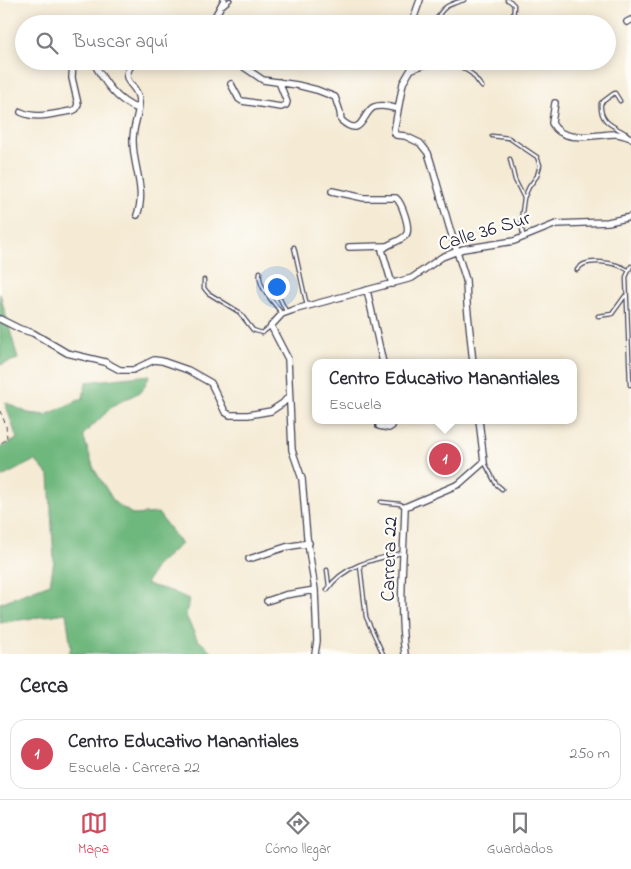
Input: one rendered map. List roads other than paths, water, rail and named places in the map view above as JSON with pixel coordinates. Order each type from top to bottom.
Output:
[{"type":"street","points":[[216,15],[224,0]]},
{"type":"street","points":[[414,15],[420,0]]},
{"type":"street","points":[[21,112],[40,116],[76,109],[78,104],[72,78],[72,70]]},
{"type":"street","points":[[99,70],[112,91],[125,103],[138,110]]},
{"type":"street","points":[[129,70],[128,80],[139,97],[133,137],[141,195],[140,206],[136,215]]},
{"type":"street","points":[[248,70],[263,80],[317,90],[334,97],[341,120],[347,126],[359,126],[373,108],[384,106],[398,109]]},
{"type":"street","points":[[413,70],[403,83],[394,132],[396,136],[405,136],[420,143],[428,153],[448,226],[458,250],[466,280],[473,359]]},
{"type":"street","points":[[231,84],[242,102],[281,107],[287,102],[279,82]]},
{"type":"street","points":[[555,103],[552,123],[561,133],[578,138],[617,134],[631,137]]},
{"type":"street","points":[[332,191],[364,198],[396,198],[399,200],[404,211],[407,232],[405,236],[386,246],[349,247]]},
{"type":"street","name":"Calle 36 Sur","points":[[285,313],[412,278],[442,257],[458,250],[505,242],[556,224],[608,222],[631,217]]},
{"type":"street","points":[[386,246],[382,253],[392,284]]},
{"type":"street","points":[[367,290],[382,359]]},
{"type":"street","points":[[285,313],[271,326],[288,359],[292,450],[302,479],[315,590],[316,654]]},
{"type":"street","points":[[0,319],[20,330],[33,333],[67,354],[105,362],[120,370],[133,370],[154,360],[162,360],[188,370],[211,382],[225,412],[230,415],[248,415],[271,411],[283,403],[289,396]]},
{"type":"street","points":[[379,426],[390,428],[392,424]]},
{"type":"street","points":[[479,424],[484,462]]},
{"type":"street","name":"Carrera 22","points":[[405,654],[402,635],[401,581],[405,507],[459,484],[484,462]]},
{"type":"street","points":[[249,559],[286,547],[308,543]]},
{"type":"street","points":[[268,601],[285,594],[315,590]]},
{"type":"lane","points":[[221,7],[230,0]]},
{"type":"lane","points":[[438,15],[446,5],[464,0]]},
{"type":"lane","points":[[507,0],[512,2],[514,6],[514,15]]},
{"type":"lane","points":[[466,70],[472,74],[482,88]]},
{"type":"lane","points":[[620,101],[615,93],[600,103],[600,107],[608,124],[631,137]]},
{"type":"lane","points":[[492,136],[509,138],[537,157],[540,165],[537,176],[524,198],[521,220],[523,237]]},
{"type":"lane","points":[[510,159],[515,180],[524,198]]},
{"type":"lane","points":[[294,247],[307,306]]},
{"type":"lane","points":[[577,270],[582,264],[597,262],[613,264],[628,270]]},
{"type":"lane","points":[[630,385],[630,338],[626,277],[631,266]]},
{"type":"lane","points":[[260,272],[260,281],[264,289],[285,313]]},
{"type":"lane","points":[[204,280],[204,288],[208,293],[239,312],[253,330],[262,333],[271,326]]},
{"type":"lane","points":[[598,316],[612,314],[626,295]]},
{"type":"lane","points":[[280,299],[285,313]]},
{"type":"lane","points":[[484,462],[496,484],[502,489]]},
{"type":"lane","points":[[381,502],[400,504],[405,507]]},
{"type":"lane","points":[[327,570],[328,589],[353,566],[403,553]]},
{"type":"lane","points":[[360,565],[366,617],[383,654]]},
{"type":"place","name":"Centro Educativo Manantiales","points":[[445,459]]}]
